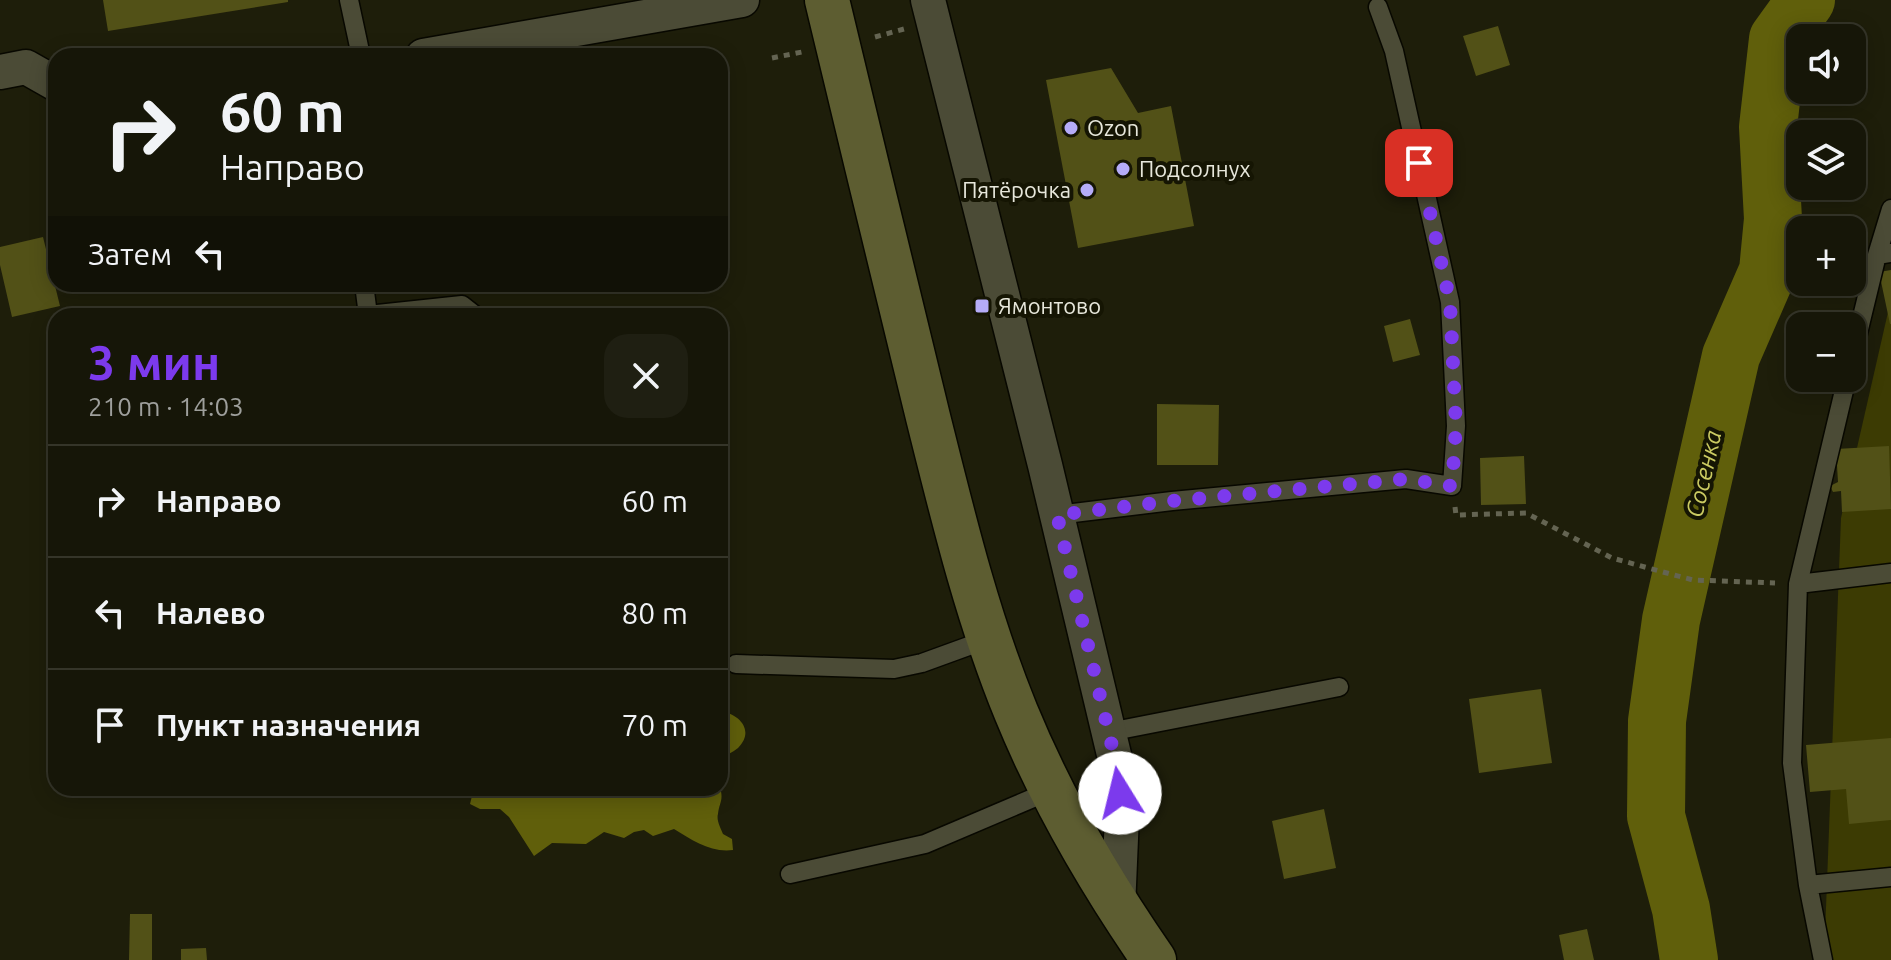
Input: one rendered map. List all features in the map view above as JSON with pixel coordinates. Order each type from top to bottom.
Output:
[{"type":"main road","points":[[827,0],[960,549],[988,639],[1016,714],[1052,790],[1118,908],[1154,960]]},
{"type":"street","points":[[469,48],[742,0]]},
{"type":"street","points":[[928,0],[1116,763],[1122,815],[1118,908]]},
{"type":"street","points":[[0,72],[26,67],[48,79]]},
{"type":"lane","points":[[349,0],[359,48]]},
{"type":"lane","points":[[1057,515],[1406,479],[1452,486],[1456,426],[1450,302],[1394,51],[1378,7]]},
{"type":"lane","points":[[1866,312],[1884,254],[1891,209]]},
{"type":"lane","points":[[434,308],[462,305],[466,308]]},
{"type":"lane","points":[[1823,960],[1808,885],[1792,763],[1798,584],[1844,392]]},
{"type":"lane","points":[[1798,584],[1891,573]]},
{"type":"lane","points":[[736,664],[894,669],[922,663],[988,639]]},
{"type":"lane","points":[[1109,732],[1339,687]]},
{"type":"lane","points":[[790,874],[925,844],[1052,790]]},
{"type":"lane","points":[[1808,885],[1891,877]]},
{"type":"path","points":[[1452,486],[1456,515],[1526,513],[1612,558],[1693,580],[1798,584]]},
{"type":"shaded area","points":[[1891,299],[1891,960],[1824,960],[1841,518]]},
{"type":"shaded area","points":[[728,713],[739,720],[745,730],[743,742],[728,754]]},
{"type":"shaded area","points":[[472,796],[721,796],[718,822],[723,834],[732,839],[733,850],[709,848],[674,829],[653,836],[644,830],[624,838],[604,832],[586,844],[552,843],[534,856],[509,817],[500,809],[480,809],[470,804]]},
{"type":"building","points":[[103,0],[288,0],[288,2],[108,31]]},
{"type":"building","points":[[1498,26],[1510,65],[1476,76],[1463,36]]},
{"type":"building","name":"Подсолнух","points":[[1111,68],[1138,113],[1171,106],[1194,226],[1078,248],[1046,80]]},
{"type":"building","points":[[43,237],[48,257],[48,292],[57,292],[60,306],[12,317],[0,265],[0,247]]},
{"type":"building","points":[[1891,270],[1891,324],[1890,324],[1879,272]]},
{"type":"building","points":[[1410,319],[1420,355],[1393,362],[1384,326]]},
{"type":"building","points":[[1157,404],[1219,405],[1218,465],[1157,465]]},
{"type":"building","points":[[1889,446],[1891,509],[1842,512],[1841,491],[1833,492],[1830,486],[1838,482],[1836,449]]},
{"type":"building","points":[[1524,456],[1526,504],[1481,505],[1480,458]]},
{"type":"building","points":[[1541,689],[1552,763],[1479,773],[1469,699]]},
{"type":"building","points":[[1891,738],[1891,820],[1849,824],[1846,789],[1810,792],[1806,745]]},
{"type":"building","points":[[1324,809],[1336,868],[1284,879],[1272,821]]},
{"type":"building","points":[[130,914],[152,914],[152,960],[129,960]]},
{"type":"building","points":[[1587,929],[1594,960],[1564,960],[1559,935]]},
{"type":"building","points":[[206,948],[207,960],[181,960],[181,949]]},
{"type":"waterway","name":"Сосенка","points":[[1689,960],[1681,909],[1656,816],[1657,721],[1671,620],[1731,356],[1768,271],[1773,219],[1768,127],[1778,39],[1806,0]]},
{"type":"place","name":"Ozon","points":[[1071,128]]},
{"type":"place","name":"Подсолнух","points":[[1123,169]]},
{"type":"place","name":"Пятёрочка","points":[[1087,190]]},
{"type":"place","name":"Ямонтово","points":[[982,306]]},
{"type":"route","points":[[1120,793],[1116,763],[1057,515],[1406,479],[1452,486],[1456,426],[1450,302],[1419,163]]}]
